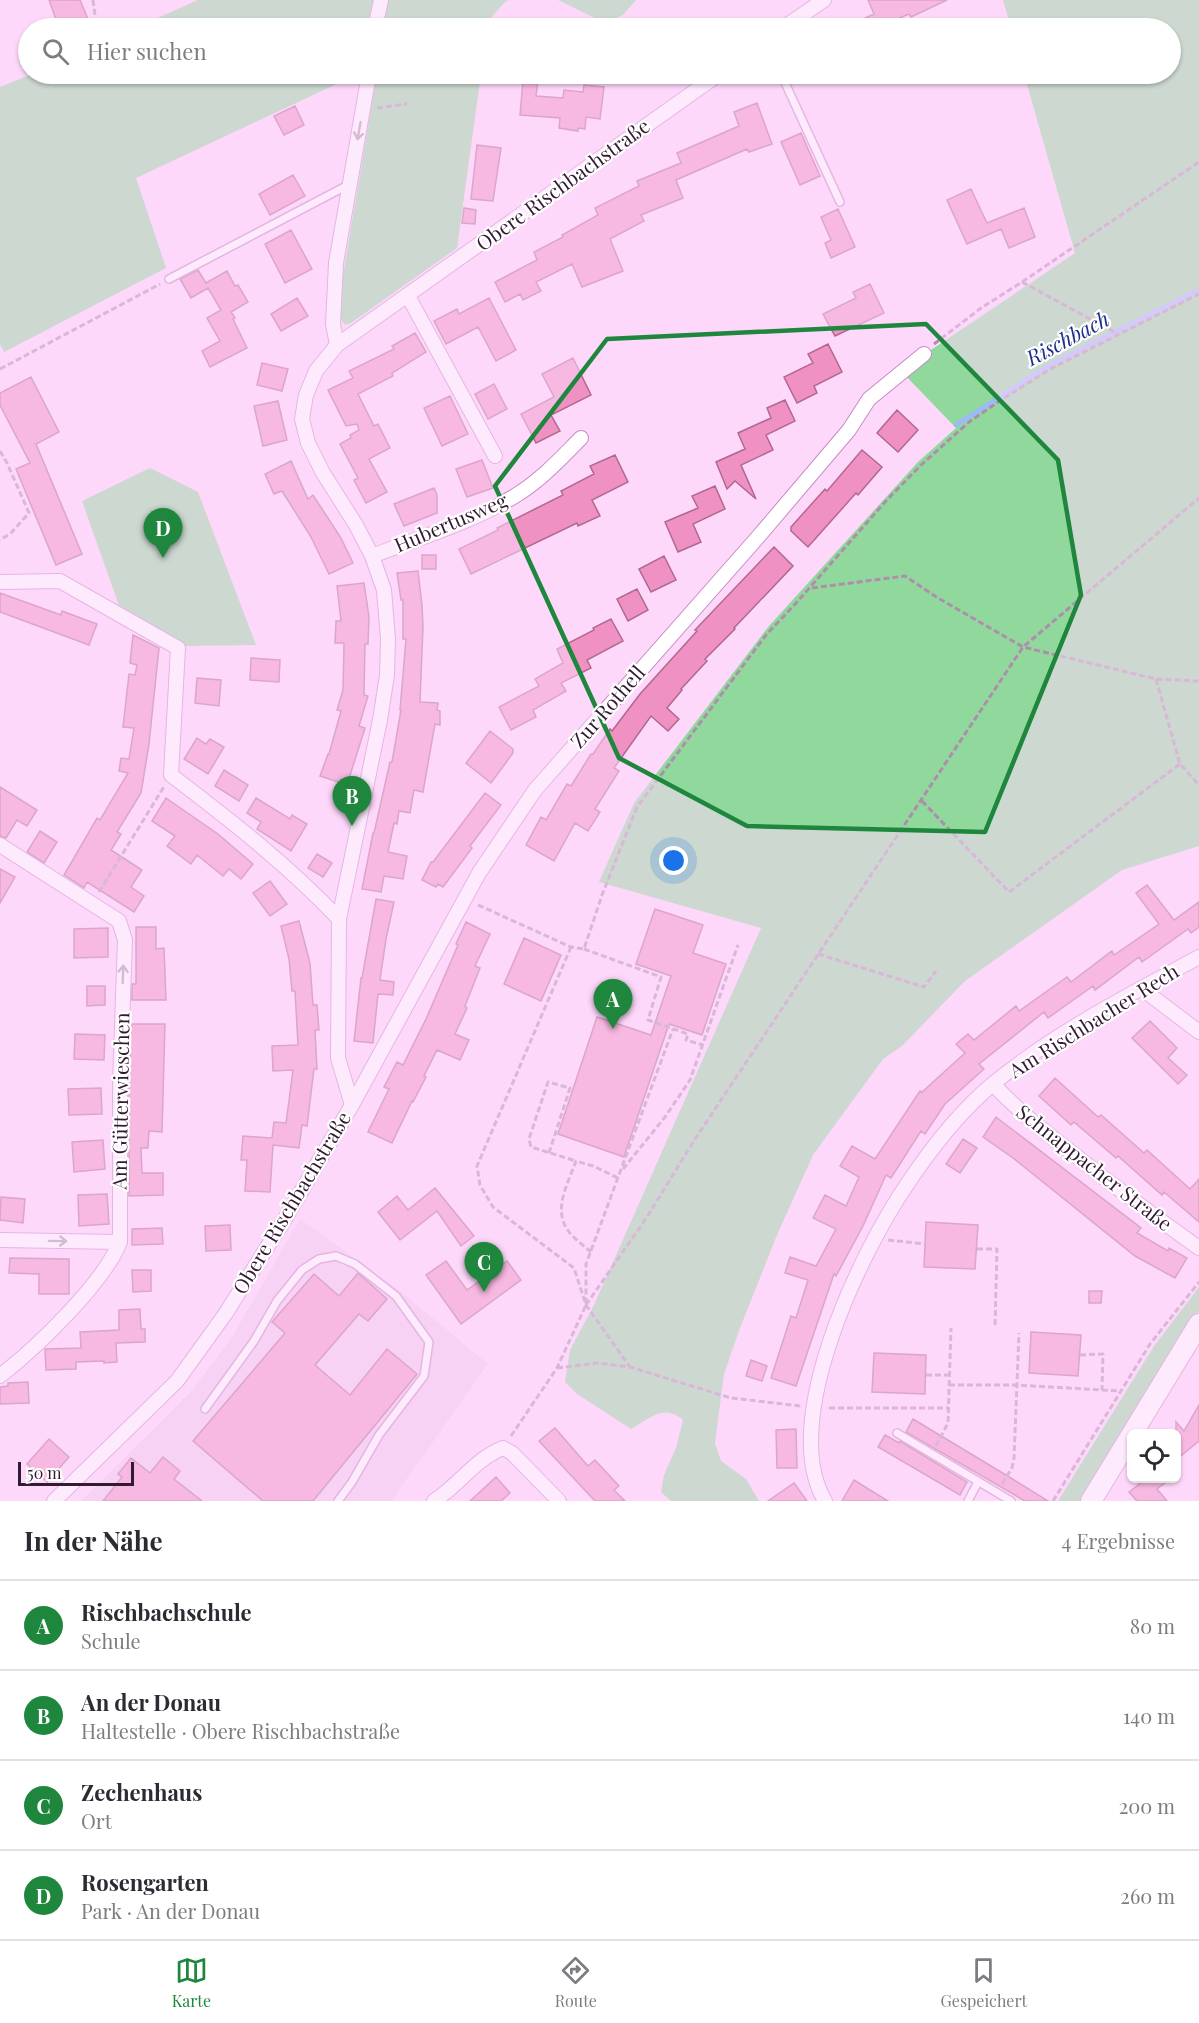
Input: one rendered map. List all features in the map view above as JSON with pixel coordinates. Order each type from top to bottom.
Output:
[{"type":"street","points":[[377,18],[381,0]]},
{"type":"street","points":[[798,18],[824,0]]},
{"type":"street","points":[[337,345],[333,324],[336,263],[367,84]]},
{"type":"street","name":"Obere Rischbachstraße","points":[[54,1501],[177,1381],[226,1313],[352,1105],[338,1058],[339,920],[380,720],[387,675],[388,639],[384,590],[372,556],[308,443],[302,419],[306,395],[316,371],[337,345],[704,84]]},
{"type":"street","points":[[408,296],[495,456]]},
{"type":"street","name":"Zur Rothell","points":[[352,1105],[479,873],[535,790],[758,537],[849,430],[869,399],[924,354]]},
{"type":"street","name":"Hubertusweg","points":[[372,556],[470,519],[518,494],[549,470],[581,438]]},
{"type":"street","points":[[0,582],[60,581],[178,648],[171,775],[245,831],[309,888],[339,920]]},
{"type":"street","name":"Am Gütterwieschen","points":[[0,845],[119,921],[125,940],[120,1082],[120,1242]]},
{"type":"street","name":"Am Rischbacher Rech","points":[[825,1501],[818,1490],[812,1465],[813,1408],[836,1324],[875,1238],[907,1184],[940,1140],[993,1084],[1090,1017],[1199,957]]},
{"type":"street","points":[[1141,988],[1199,1032]]},
{"type":"street","name":"Schnappacher Straße","points":[[993,1084],[1031,1120],[1132,1200],[1199,1248]]},
{"type":"street","points":[[0,1240],[120,1242],[116,1252],[88,1290],[23,1359],[0,1376]]},
{"type":"street","points":[[1135,1429],[1199,1324]]},
{"type":"street","points":[[1091,1501],[1127,1442]]},
{"type":"street","points":[[434,1501],[448,1492],[474,1465],[491,1452],[503,1448],[512,1453],[559,1501]]},
{"type":"lane","points":[[786,84],[840,202]]},
{"type":"lane","points":[[169,279],[350,184]]},
{"type":"lane","points":[[205,1409],[254,1341],[277,1301],[302,1270],[319,1258],[336,1256],[355,1264],[396,1296],[429,1342],[424,1376],[379,1435],[352,1482],[338,1501]]},
{"type":"lane","points":[[897,1433],[1011,1501]]},
{"type":"lane","points":[[968,1501],[978,1482]]},
{"type":"path","points":[[93,0],[95,18]]},
{"type":"path","points":[[363,109],[407,104]]},
{"type":"path","points":[[924,354],[981,308],[1199,162]]},
{"type":"path","points":[[0,369],[169,279]]},
{"type":"path","points":[[1022,282],[1118,334]]},
{"type":"path","points":[[584,950],[602,895],[638,807],[766,635],[885,502],[920,466],[969,422],[1052,368],[1199,294]]},
{"type":"path","points":[[0,451],[8,463],[28,513],[11,533],[0,540]]},
{"type":"path","points":[[503,1448],[557,1368],[586,1305],[647,1217],[695,1139],[1023,647],[1199,498]]},
{"type":"path","points":[[810,588],[905,576],[938,598],[1023,647],[1156,679],[1199,681]]},
{"type":"path","points":[[1156,679],[1180,764],[1199,785]]},
{"type":"path","points":[[922,800],[1009,892],[1180,764]]},
{"type":"path","points":[[92,904],[171,775]]},
{"type":"path","points":[[465,899],[571,947],[661,977],[648,1020],[688,1034],[686,1040],[703,1045]]},
{"type":"path","points":[[620,1173],[665,1117],[690,1080],[738,945]]},
{"type":"path","points":[[571,947],[477,1166],[480,1185],[494,1207],[574,1268],[586,1305],[630,1367]]},
{"type":"path","points":[[818,954],[924,987],[936,971]]},
{"type":"path","points":[[586,1305],[586,1264],[673,1029]]},
{"type":"path","points":[[549,1153],[570,1088],[548,1082],[529,1139],[531,1147],[549,1153],[593,1166],[618,1178]]},
{"type":"path","points":[[576,1161],[561,1201],[563,1218],[567,1229],[591,1252]]},
{"type":"path","points":[[875,1238],[925,1244]]},
{"type":"path","points":[[977,1249],[997,1249],[995,1327]]},
{"type":"path","points":[[1053,1501],[1150,1344],[1199,1282]]},
{"type":"path","points":[[931,1454],[948,1423],[951,1328]]},
{"type":"path","points":[[997,1493],[1012,1468],[1014,1458],[1019,1333]]},
{"type":"path","points":[[1080,1354],[1102,1354],[1102,1390]]},
{"type":"path","points":[[557,1368],[597,1363],[630,1367],[731,1398],[813,1408],[949,1408]]},
{"type":"path","points":[[926,1375],[949,1375]]},
{"type":"path","points":[[949,1385],[1016,1385],[1120,1390]]},
{"type":"highlighted area","points":[[926,324],[1058,460],[1081,595],[985,832],[747,826],[619,758],[495,486],[607,339]]},
{"type":"shaded area","points":[[300,1219],[400,1291],[488,1364],[391,1501],[81,1501],[189,1394],[231,1339]]},
{"type":"green space","points":[[198,0],[510,0],[506,1],[491,18],[158,18]]},
{"type":"green space","points":[[558,0],[636,0],[623,15],[616,18],[595,18]]},
{"type":"green space","points":[[1003,0],[1199,0],[1199,846],[1122,870],[965,981],[902,1046],[883,1059],[813,1155],[777,1235],[724,1374],[715,1443],[721,1461],[746,1479],[759,1501],[671,1501],[661,1492],[664,1475],[676,1448],[683,1420],[669,1413],[657,1414],[631,1429],[577,1394],[565,1382],[570,1350],[594,1305],[761,928],[599,882],[634,803],[769,626],[918,462],[956,428],[902,372],[1075,253],[1027,84],[1181,84],[1181,18],[1008,18]]},
{"type":"green space","points":[[18,80],[18,84],[337,84],[136,178],[166,268],[4,352],[0,344],[0,87]]},
{"type":"green space","points":[[375,84],[480,84],[457,248],[351,323],[345,325],[339,317],[339,299]]},
{"type":"green space","points":[[150,468],[198,492],[256,645],[181,646],[122,614],[82,501]]},
{"type":"green space","points":[[1199,1287],[1199,1311],[1081,1501],[1058,1501],[1154,1346]]},
{"type":"building","points":[[49,0],[80,0],[88,18],[55,18]]},
{"type":"building","points":[[868,0],[947,0],[911,17],[909,14],[900,18],[865,18],[874,14]]},
{"type":"building","points":[[523,84],[538,84],[536,96],[563,98],[564,90],[583,92],[584,85],[604,87],[600,119],[586,117],[585,129],[578,128],[578,131],[559,128],[560,118],[520,115]]},
{"type":"building","points":[[757,103],[772,144],[749,152],[747,149],[676,180],[683,198],[641,215],[644,221],[610,239],[623,271],[582,287],[572,264],[536,282],[541,291],[523,300],[520,294],[505,302],[495,282],[537,260],[534,252],[598,215],[595,208],[639,186],[637,181],[681,163],[677,153],[739,126],[734,112]]},
{"type":"building","points":[[295,106],[304,125],[284,135],[274,116]]},
{"type":"building","points":[[801,133],[820,176],[800,185],[781,142]]},
{"type":"building","points":[[477,145],[501,148],[493,201],[471,199]]},
{"type":"building","points":[[293,175],[305,196],[270,215],[259,194]]},
{"type":"building","points":[[971,189],[987,223],[1024,208],[1035,237],[1009,248],[1001,229],[967,244],[947,200]]},
{"type":"building","points":[[464,208],[476,210],[475,224],[462,223]]},
{"type":"building","points":[[838,209],[855,247],[831,258],[825,243],[831,240],[821,217]]},
{"type":"building","points":[[291,230],[312,269],[285,283],[265,244]]},
{"type":"building","points":[[198,270],[206,283],[227,271],[248,302],[231,312],[247,348],[210,367],[202,351],[220,341],[207,318],[221,310],[208,288],[191,298],[180,279]]},
{"type":"building","points":[[870,284],[884,313],[835,336],[823,314],[856,298],[853,292]]},
{"type":"building","points":[[297,298],[308,316],[281,331],[271,314]]},
{"type":"building","points":[[489,298],[516,350],[496,361],[478,327],[446,344],[434,321],[457,309],[459,314]]},
{"type":"building","points":[[415,333],[426,352],[392,373],[393,376],[358,394],[374,426],[378,424],[390,448],[369,459],[387,492],[366,503],[354,480],[358,478],[340,444],[359,430],[357,424],[346,426],[328,390],[353,378],[349,371],[394,349],[392,346]]},
{"type":"building","points":[[828,344],[842,372],[814,386],[817,393],[797,403],[784,377],[813,363],[808,354]]},
{"type":"building","points":[[573,358],[591,395],[551,415],[560,431],[536,443],[521,414],[554,397],[542,374]]},
{"type":"building","points":[[262,363],[288,369],[282,391],[257,385]]},
{"type":"building","points":[[31,377],[59,432],[36,444],[82,554],[56,565],[16,469],[30,463],[0,405],[0,393]]},
{"type":"building","points":[[494,384],[507,409],[488,419],[475,394]]},
{"type":"building","points":[[450,396],[468,434],[442,446],[424,408]]},
{"type":"building","points":[[785,400],[795,421],[766,435],[773,450],[741,465],[756,499],[735,481],[727,489],[716,462],[745,449],[738,433],[771,418],[767,408]]},
{"type":"building","points":[[278,401],[287,440],[263,446],[254,406]]},
{"type":"building","points":[[897,410],[918,430],[898,452],[877,433]]},
{"type":"building","points":[[862,450],[882,467],[808,547],[791,531],[791,527],[825,489],[827,491]]},
{"type":"building","points":[[615,455],[628,482],[592,500],[600,516],[578,526],[577,523],[471,574],[459,549],[563,495],[561,491],[594,474],[590,466]]},
{"type":"building","points":[[482,460],[493,488],[467,497],[456,469]]},
{"type":"building","points":[[291,461],[308,499],[313,495],[341,538],[353,563],[329,574],[311,537],[282,491],[274,494],[265,474]]},
{"type":"building","points":[[715,486],[725,509],[693,524],[701,542],[678,552],[665,522],[698,508],[692,496]]},
{"type":"building","points":[[434,488],[437,495],[437,513],[404,526],[394,504]]},
{"type":"building","points":[[774,547],[793,566],[705,659],[707,661],[681,689],[667,708],[679,719],[668,731],[651,716],[614,768],[619,771],[595,809],[600,812],[588,831],[575,823],[554,861],[526,845],[541,817],[546,820],[567,784],[571,786],[610,729],[612,731],[640,694],[697,631],[695,630]]},
{"type":"building","points":[[422,555],[436,555],[436,569],[422,569]]},
{"type":"building","points":[[664,556],[676,580],[651,592],[639,569]]},
{"type":"building","points":[[418,571],[423,627],[420,702],[438,703],[440,725],[435,724],[423,792],[414,790],[410,813],[399,811],[397,824],[394,823],[388,852],[407,856],[403,879],[384,876],[381,892],[362,889],[373,833],[390,762],[392,762],[401,710],[406,639],[403,639],[403,600],[401,600],[397,573]]},
{"type":"building","points":[[364,583],[369,617],[368,644],[365,644],[364,695],[368,696],[359,726],[365,728],[347,785],[320,776],[329,754],[341,711],[337,710],[343,690],[344,643],[335,643],[336,621],[341,621],[337,586]]},
{"type":"building","points":[[637,589],[648,610],[628,621],[617,599]]},
{"type":"building","points":[[0,593],[61,615],[62,611],[97,624],[89,645],[0,612]]},
{"type":"building","points":[[611,619],[623,641],[587,660],[591,668],[561,683],[566,691],[533,710],[536,717],[511,730],[499,707],[539,686],[535,679],[563,663],[557,649]]},
{"type":"building","points":[[133,635],[159,648],[149,744],[141,793],[117,832],[121,834],[111,850],[142,870],[131,887],[144,896],[134,912],[87,882],[84,888],[64,875],[97,818],[100,820],[128,773],[119,771],[121,758],[129,759],[134,728],[123,727],[129,674],[135,675],[137,665],[130,663]]},
{"type":"building","points":[[251,658],[280,660],[279,682],[250,680]]},
{"type":"building","points":[[197,678],[221,680],[219,706],[195,703]]},
{"type":"building","points":[[490,731],[513,749],[513,753],[491,783],[466,763]]},
{"type":"building","points":[[197,738],[206,744],[210,739],[224,747],[208,774],[184,759]]},
{"type":"building","points":[[224,770],[248,785],[239,801],[215,786]]},
{"type":"building","points":[[0,787],[37,810],[27,826],[17,820],[6,838],[0,836]]},
{"type":"building","points":[[485,793],[501,805],[470,846],[472,848],[443,887],[438,884],[436,887],[422,880],[431,862]]},
{"type":"building","points":[[166,798],[218,834],[253,864],[241,879],[229,869],[223,876],[197,855],[191,864],[167,846],[175,836],[152,821]]},
{"type":"building","points":[[256,798],[290,819],[292,815],[307,824],[291,851],[257,829],[261,822],[247,813]]},
{"type":"building","points":[[40,831],[57,842],[44,863],[27,852]]},
{"type":"building","points":[[317,854],[332,863],[323,877],[308,868]]},
{"type":"building","points":[[0,869],[15,877],[0,903]]},
{"type":"building","points":[[270,881],[287,904],[270,916],[253,893]]},
{"type":"building","points":[[1147,885],[1174,920],[1199,902],[1199,927],[1191,933],[1188,929],[1142,962],[1139,957],[1095,990],[1093,986],[1048,1018],[1044,1012],[979,1064],[984,1069],[945,1104],[925,1134],[921,1131],[891,1178],[886,1175],[863,1226],[836,1276],[834,1274],[796,1386],[771,1378],[791,1316],[796,1318],[808,1280],[785,1273],[790,1257],[816,1266],[836,1229],[813,1218],[825,1195],[846,1206],[859,1177],[840,1166],[852,1146],[875,1159],[920,1091],[922,1092],[965,1053],[956,1044],[968,1034],[974,1040],[1016,1006],[1019,1011],[1067,977],[1071,982],[1112,951],[1114,955],[1159,924],[1136,893]]},
{"type":"building","points":[[376,899],[394,902],[380,980],[394,982],[393,995],[378,994],[373,1043],[354,1041],[361,978]]},
{"type":"building","points":[[655,909],[703,925],[693,953],[726,964],[702,1035],[669,1024],[624,1157],[558,1134],[597,1017],[651,1035],[671,976],[636,964]]},
{"type":"building","points":[[299,921],[310,963],[313,1005],[317,1005],[319,1030],[315,1030],[317,1069],[314,1069],[307,1126],[302,1125],[299,1148],[273,1145],[270,1192],[245,1191],[247,1160],[241,1160],[243,1136],[272,1138],[274,1122],[286,1123],[293,1070],[273,1071],[272,1046],[298,1045],[295,991],[292,991],[289,959],[281,926]]},
{"type":"building","points":[[466,922],[490,934],[475,966],[480,968],[465,1006],[467,1008],[455,1034],[469,1040],[460,1060],[437,1050],[424,1076],[426,1077],[392,1143],[368,1132],[389,1089],[384,1087],[397,1062],[403,1065],[426,1019]]},
{"type":"building","points":[[136,927],[156,927],[156,949],[164,948],[166,1000],[132,1000],[132,984],[136,984]]},
{"type":"building","points":[[108,928],[108,957],[74,958],[74,929]]},
{"type":"building","points":[[524,938],[561,955],[541,1001],[504,984]]},
{"type":"building","points":[[87,986],[105,986],[105,1005],[87,1006]]},
{"type":"building","points":[[1150,1021],[1177,1048],[1168,1058],[1187,1075],[1178,1084],[1132,1038]]},
{"type":"building","points":[[131,1024],[165,1024],[162,1132],[149,1131],[148,1148],[141,1148],[142,1173],[163,1173],[163,1195],[129,1196]]},
{"type":"building","points":[[75,1034],[105,1035],[104,1060],[74,1059]]},
{"type":"building","points":[[1055,1078],[1098,1117],[1101,1115],[1144,1153],[1147,1150],[1190,1189],[1199,1179],[1199,1222],[1164,1192],[1162,1195],[1118,1156],[1116,1158],[1074,1122],[1071,1125],[1039,1096]]},
{"type":"building","points":[[101,1088],[102,1114],[69,1115],[68,1089]]},
{"type":"building","points":[[996,1117],[1141,1228],[1137,1233],[1168,1251],[1169,1248],[1187,1258],[1175,1278],[1135,1256],[1013,1158],[983,1137]]},
{"type":"building","points":[[963,1139],[977,1148],[960,1173],[946,1164]]},
{"type":"building","points":[[103,1140],[105,1169],[74,1172],[72,1142]]},
{"type":"building","points":[[435,1188],[474,1236],[461,1246],[437,1211],[400,1240],[378,1212],[397,1196],[408,1210]]},
{"type":"building","points":[[107,1194],[109,1224],[79,1226],[78,1195]]},
{"type":"building","points":[[1,1197],[25,1199],[23,1223],[0,1220]]},
{"type":"building","points":[[926,1222],[978,1225],[975,1269],[924,1267]]},
{"type":"building","points":[[230,1225],[231,1250],[206,1251],[205,1226]]},
{"type":"building","points":[[162,1228],[163,1244],[132,1245],[132,1229]]},
{"type":"building","points":[[10,1258],[69,1259],[69,1294],[39,1294],[39,1274],[9,1273]]},
{"type":"building","points":[[446,1261],[467,1290],[507,1261],[521,1280],[461,1324],[426,1275]]},
{"type":"building","points":[[132,1270],[151,1270],[151,1291],[133,1292]]},
{"type":"building","points":[[358,1273],[387,1299],[368,1321],[359,1314],[315,1365],[350,1395],[387,1349],[417,1374],[313,1501],[263,1501],[193,1441],[285,1333],[272,1322],[314,1274],[339,1296]]},
{"type":"building","points":[[1089,1291],[1102,1291],[1101,1303],[1089,1303]]},
{"type":"building","points":[[140,1309],[141,1329],[145,1329],[145,1342],[116,1343],[117,1362],[76,1362],[76,1369],[46,1370],[45,1349],[81,1348],[80,1332],[119,1330],[119,1310]]},
{"type":"building","points":[[1031,1332],[1081,1335],[1078,1376],[1029,1373]]},
{"type":"building","points":[[874,1353],[926,1355],[925,1394],[872,1392]]},
{"type":"building","points":[[751,1360],[767,1366],[762,1381],[746,1376]]},
{"type":"building","points":[[28,1382],[29,1403],[0,1404],[0,1387],[8,1386],[8,1383]]},
{"type":"building","points":[[1199,1405],[1199,1441],[1181,1456],[1181,1429],[1176,1429],[1176,1422],[1184,1431]]},
{"type":"building","points":[[913,1419],[1048,1501],[1025,1501],[906,1432]]},
{"type":"building","points":[[555,1428],[588,1466],[595,1460],[619,1486],[614,1490],[625,1501],[595,1501],[539,1441]]},
{"type":"building","points":[[796,1429],[797,1468],[777,1468],[776,1430]]},
{"type":"building","points":[[885,1435],[899,1443],[900,1441],[967,1482],[960,1495],[878,1447]]},
{"type":"building","points":[[49,1439],[69,1457],[47,1482],[27,1464]]},
{"type":"building","points":[[163,1457],[180,1471],[174,1479],[202,1501],[103,1501],[122,1477],[118,1474],[131,1458],[150,1473]]},
{"type":"building","points":[[496,1477],[510,1493],[501,1501],[470,1501]]},
{"type":"building","points":[[854,1480],[870,1490],[888,1501],[842,1501]]},
{"type":"building","points":[[794,1483],[807,1501],[768,1501]]},
{"type":"building","points":[[1141,1483],[1165,1483],[1157,1489],[1167,1501],[1137,1501],[1129,1492]]},
{"type":"waterway","name":"Rischbach","points":[[956,425],[1050,365],[1199,290]]},
{"type":"place","name":"Rosengarten","points":[[163,558]]},
{"type":"place","name":"An der Donau","points":[[352,826]]},
{"type":"place","name":"Rischbachschule","points":[[613,1029]]},
{"type":"place","name":"Zechenhaus","points":[[484,1292]]}]
